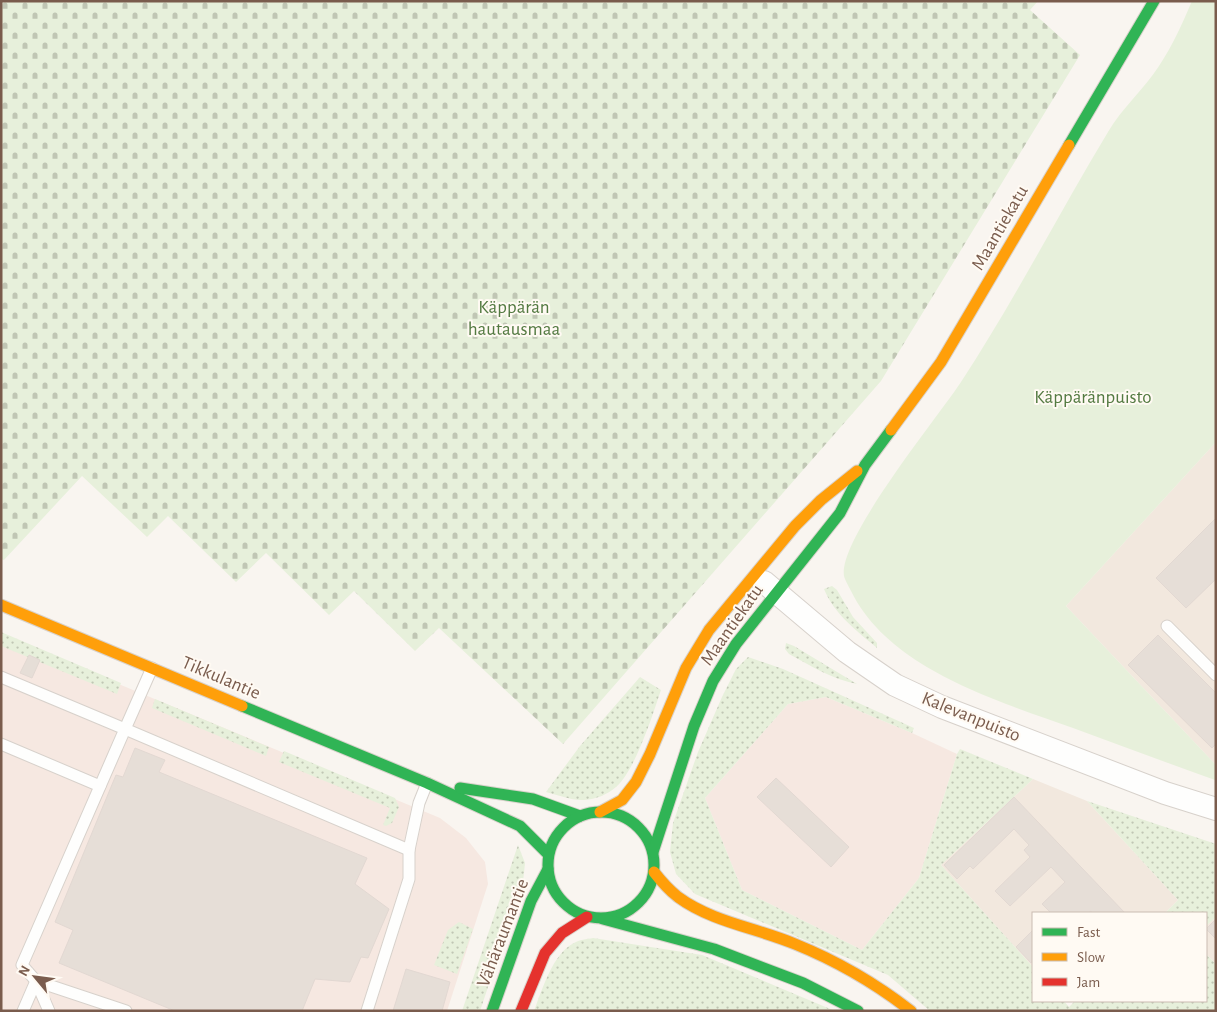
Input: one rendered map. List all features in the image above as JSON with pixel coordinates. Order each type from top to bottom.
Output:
[{"type":"main road","name":"Maantiekatu","points":[[653,852],[694,726],[713,681],[736,644],[840,513],[864,465],[941,362],[1154,1]]},
{"type":"main road","name":"Maantiekatu","points":[[600,812],[622,800],[636,782],[650,754],[686,668],[709,630],[795,526],[821,500],[864,465]]},
{"type":"main road","name":"Tikkulantie","points":[[1,605],[427,783]]},
{"type":"main road","points":[[427,783],[533,799],[580,816]]},
{"type":"main road","points":[[427,783],[520,826],[548,854]]},
{"type":"main road","points":[[603,919],[621,915],[636,905],[648,890],[654,872],[653,852],[645,836],[633,823],[617,814],[600,812],[580,816],[565,825],[555,838],[548,854],[548,869],[554,890],[568,907],[588,917],[682,939],[733,955],[803,983],[858,1011]]},
{"type":"main road","name":"Vähäraumantie","points":[[492,1011],[531,902],[548,869]]},
{"type":"main road","points":[[654,872],[676,895],[699,910],[813,952],[852,971],[893,996],[911,1011]]},
{"type":"main road","points":[[521,1011],[546,953],[562,933],[588,917]]},
{"type":"street","name":"Kalevanpuisto","points":[[754,574],[847,652],[895,685],[942,706],[1165,793],[1216,809]]},
{"type":"lane","points":[[1167,626],[1216,675]]},
{"type":"lane","points":[[49,1011],[36,981],[22,966],[152,668]]},
{"type":"lane","points":[[1,677],[409,850]]},
{"type":"lane","points":[[1,744],[100,786]]},
{"type":"lane","points":[[367,1011],[409,879],[409,850],[419,803],[427,783]]},
{"type":"lane","points":[[23,1011],[36,981]]},
{"type":"lane","points":[[36,981],[126,1011]]},
{"type":"shaded area","points":[[1216,442],[1216,765],[1066,606]]},
{"type":"shaded area","points":[[1,635],[440,818],[466,838],[485,862],[488,884],[447,1011],[1,1011]]},
{"type":"shaded area","points":[[826,697],[957,754],[919,878],[862,950],[742,890],[705,798],[788,704]]},
{"type":"shaded area","points":[[1033,779],[1087,801],[1178,900],[1166,912],[1032,912],[1032,966],[941,865]]},
{"type":"shaded area","points":[[1216,917],[1216,964],[1207,955],[1207,925]]},
{"type":"green space","name":"Käppärän hautausmaa","points":[[1,1],[1038,1],[1030,10],[1080,55],[881,381],[563,744],[439,628],[415,651],[354,591],[329,615],[266,553],[236,582],[168,516],[147,537],[82,476],[4,560],[1,559]]},
{"type":"green space","name":"Käppäränpuisto","points":[[1192,1],[1216,1],[1216,442],[1066,606],[1216,765],[1215,780],[1012,706],[948,679],[918,662],[891,642],[868,618],[844,576],[846,558],[872,508],[961,382],[1018,289],[1108,132],[1164,58]]},
{"type":"green space","points":[[832,586],[837,590],[853,617],[877,643],[877,648],[847,622],[828,598],[824,589]]},
{"type":"green space","points":[[1,632],[121,683],[117,694],[1,646]]},
{"type":"green space","points":[[786,643],[857,684],[830,675],[789,654],[785,649]]},
{"type":"green space","points":[[748,657],[783,669],[914,728],[912,733],[826,697],[788,704],[705,798],[742,890],[862,950],[919,878],[960,749],[1033,779],[941,865],[1032,966],[1032,1002],[1065,1002],[1069,1007],[1074,1002],[1207,1002],[1207,955],[1216,964],[1216,1011],[930,1011],[888,975],[695,894],[676,874],[670,852],[673,823],[698,752],[736,669]]},
{"type":"green space","points":[[640,677],[661,690],[643,742],[623,779],[609,792],[588,799],[575,800],[546,792],[580,746]]},
{"type":"green space","points":[[155,699],[269,747],[266,756],[152,708]]},
{"type":"green space","points":[[284,751],[395,798],[399,807],[392,823],[386,826],[383,825],[390,808],[279,762]]},
{"type":"green space","points":[[1087,801],[1216,844],[1216,917],[1207,925],[1207,912],[1166,912],[1178,900]]},
{"type":"green space","points":[[518,845],[525,863],[523,882],[480,1011],[462,1011]]},
{"type":"green space","points":[[459,922],[473,929],[457,974],[434,965],[448,930]]},
{"type":"green space","points":[[593,938],[702,955],[835,1011],[534,1011],[549,973],[560,955],[576,942]]},
{"type":"building","points":[[1216,518],[1216,579],[1186,608],[1156,578]]},
{"type":"building","points":[[1158,635],[1216,693],[1216,744],[1212,748],[1128,665]]},
{"type":"building","points":[[29,655],[40,660],[32,678],[20,673]]},
{"type":"building","points":[[135,748],[165,760],[159,772],[367,858],[355,884],[389,909],[368,958],[361,957],[350,982],[315,979],[302,1011],[175,1011],[59,963],[73,930],[55,922],[116,775],[123,777]]},
{"type":"building","points":[[776,778],[849,847],[831,867],[757,797]]},
{"type":"building","points":[[1014,797],[1124,912],[1050,912],[1042,904],[1065,882],[1051,867],[1010,906],[995,891],[1030,857],[1024,850],[1029,845],[1014,829],[973,869],[970,866],[957,879],[944,865]]},
{"type":"building","points":[[1216,919],[1216,939],[1207,930]]},
{"type":"building","points":[[1032,931],[1031,963],[1016,947]]},
{"type":"building","points":[[406,969],[450,982],[442,1011],[393,1011]]},
{"type":"traffic: fast","points":[[1069,145],[1154,1]]},
{"type":"traffic: fast","points":[[653,852],[694,726],[713,681],[736,644],[840,513],[865,465],[891,430]]},
{"type":"traffic: fast","points":[[242,706],[427,783],[520,826],[548,854]]},
{"type":"traffic: fast","points":[[460,788],[533,799],[580,816]]},
{"type":"traffic: fast","points":[[601,812],[621,816],[638,828],[650,845],[654,865],[650,885],[638,902],[621,914],[601,918],[581,914],[564,902],[552,885],[548,865],[552,845],[564,828],[581,816],[601,812]]},
{"type":"traffic: fast","points":[[492,1011],[531,901],[548,869]]},
{"type":"traffic: fast","points":[[603,919],[714,949],[803,983],[858,1011]]},
{"type":"traffic: slow","points":[[891,430],[941,362],[1069,145]]},
{"type":"traffic: slow","points":[[600,812],[622,800],[636,782],[650,754],[686,668],[709,630],[795,526],[821,500],[857,471]]},
{"type":"traffic: slow","points":[[1,605],[242,706]]},
{"type":"traffic: slow","points":[[654,872],[671,891],[691,906],[720,919],[780,938],[841,965],[884,991],[911,1011]]},
{"type":"traffic: jam","points":[[521,1011],[545,953],[562,933],[587,917]]}]
